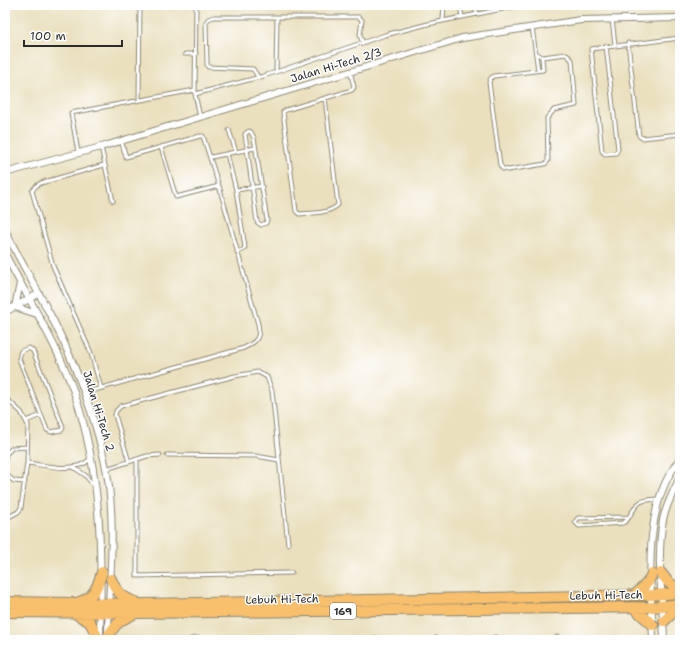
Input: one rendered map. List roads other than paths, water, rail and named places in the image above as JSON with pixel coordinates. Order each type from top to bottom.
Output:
[{"type":"main road","points":[[102,572],[98,587],[93,594],[73,608],[90,622],[104,639],[113,626],[139,609],[121,596],[115,589],[111,579]]},
{"type":"main road","points":[[635,595],[656,573],[680,591]]},
{"type":"main road","name":"Lebuh Hi-Tech","points":[[139,609],[652,595],[680,591]]},
{"type":"main road","name":"Lebuh Hi-Tech","points":[[5,602],[73,608],[105,609],[652,607],[680,605]]},
{"type":"main road","points":[[664,621],[680,605]]},
{"type":"main road","points":[[633,607],[653,625]]},
{"type":"main road","name":"Lebuh Hi-Tech","points":[[5,612],[73,608]]},
{"type":"street","name":"Jalan Hi-Tech 2/3","points":[[6,173],[200,117],[462,38],[581,20],[680,18]]},
{"type":"street","name":"Jalan Hi-Tech 2","points":[[5,230],[68,353],[84,393],[106,470],[110,509],[111,579],[105,609]]},
{"type":"street","name":"Jalan Hi-Tech 2","points":[[5,254],[52,342],[74,392],[92,457],[97,491],[102,546],[102,572],[105,609]]},
{"type":"street","points":[[14,307],[20,283]]},
{"type":"street","points":[[5,312],[38,294]]},
{"type":"street","points":[[14,307],[37,314]]},
{"type":"street","points":[[664,640],[663,594],[656,573],[652,528],[660,499],[680,459]]},
{"type":"street","points":[[653,640],[652,595],[660,550],[663,519],[669,500],[680,477]]},
{"type":"street","points":[[104,639],[105,609]]},
{"type":"lane","points":[[139,100],[140,5]]},
{"type":"lane","points":[[196,5],[195,94],[200,117]]},
{"type":"lane","points":[[443,20],[444,5]]},
{"type":"lane","points":[[460,5],[462,17]]},
{"type":"lane","points":[[473,5],[476,13]]},
{"type":"lane","points":[[195,94],[276,72],[363,44],[385,35],[443,20],[522,5]]},
{"type":"lane","points":[[258,77],[253,69],[208,67],[206,23],[208,19],[214,17],[359,18],[362,20],[360,35],[363,44]]},
{"type":"lane","points":[[276,72],[277,17]]},
{"type":"lane","points":[[612,19],[615,45]]},
{"type":"lane","points":[[532,27],[538,70]]},
{"type":"lane","points":[[606,46],[618,149],[616,153],[605,154],[602,151],[591,51],[593,48],[606,46],[680,38]]},
{"type":"lane","points":[[628,43],[639,136],[642,138],[680,134]]},
{"type":"lane","points":[[536,53],[542,57],[566,54],[570,56],[572,60],[576,106],[554,110],[547,118],[548,161],[545,164],[508,170],[503,169],[500,165],[489,82],[494,76],[544,68],[542,57]]},
{"type":"lane","points":[[185,54],[196,54]]},
{"type":"lane","points":[[325,98],[338,205],[334,209],[325,212],[299,214],[296,211],[283,115],[286,110],[325,98],[352,90],[354,87],[350,71]]},
{"type":"lane","points":[[78,152],[72,113],[195,90]]},
{"type":"lane","points":[[229,130],[236,152]]},
{"type":"lane","points":[[246,132],[251,132],[267,220],[266,223],[261,225],[257,222],[248,150],[244,134],[246,132]]},
{"type":"lane","points":[[84,393],[244,348],[255,343],[260,331],[211,157],[203,136],[126,157],[121,140]]},
{"type":"lane","points":[[101,146],[113,201]]},
{"type":"lane","points":[[161,147],[176,197],[219,186]]},
{"type":"lane","points":[[211,157],[255,148]]},
{"type":"lane","points":[[227,154],[236,190],[244,247],[243,250],[238,252]]},
{"type":"lane","points":[[101,388],[91,353],[52,266],[32,197],[32,190],[41,183],[104,165]]},
{"type":"lane","points":[[236,190],[262,186]]},
{"type":"lane","points":[[29,348],[33,351],[63,427],[62,430],[49,432],[41,415],[19,359],[21,351],[29,348]]},
{"type":"lane","points":[[129,462],[116,415],[116,412],[121,406],[235,376],[258,372],[267,376],[272,391],[288,544]]},
{"type":"lane","points":[[5,401],[15,405],[22,412],[28,425],[27,463],[21,508],[18,512],[5,519]]},
{"type":"lane","points":[[26,421],[41,415]]},
{"type":"lane","points":[[5,461],[6,454],[12,448],[27,447]]},
{"type":"lane","points":[[106,470],[147,456],[160,455]]},
{"type":"lane","points":[[167,455],[256,456],[279,460]]},
{"type":"lane","points":[[27,463],[73,467],[85,464],[92,457]]},
{"type":"lane","points":[[137,459],[137,576],[292,573]]},
{"type":"lane","points":[[73,467],[86,475],[97,491]]},
{"type":"lane","points":[[5,474],[14,481],[25,482]]},
{"type":"lane","points":[[629,517],[578,518],[575,522],[579,526],[623,523],[629,517],[639,501],[660,499]]},
{"type":"lane","points":[[189,640],[194,638],[224,640]]},
{"type":"lane","points":[[146,640],[162,640]]}]
